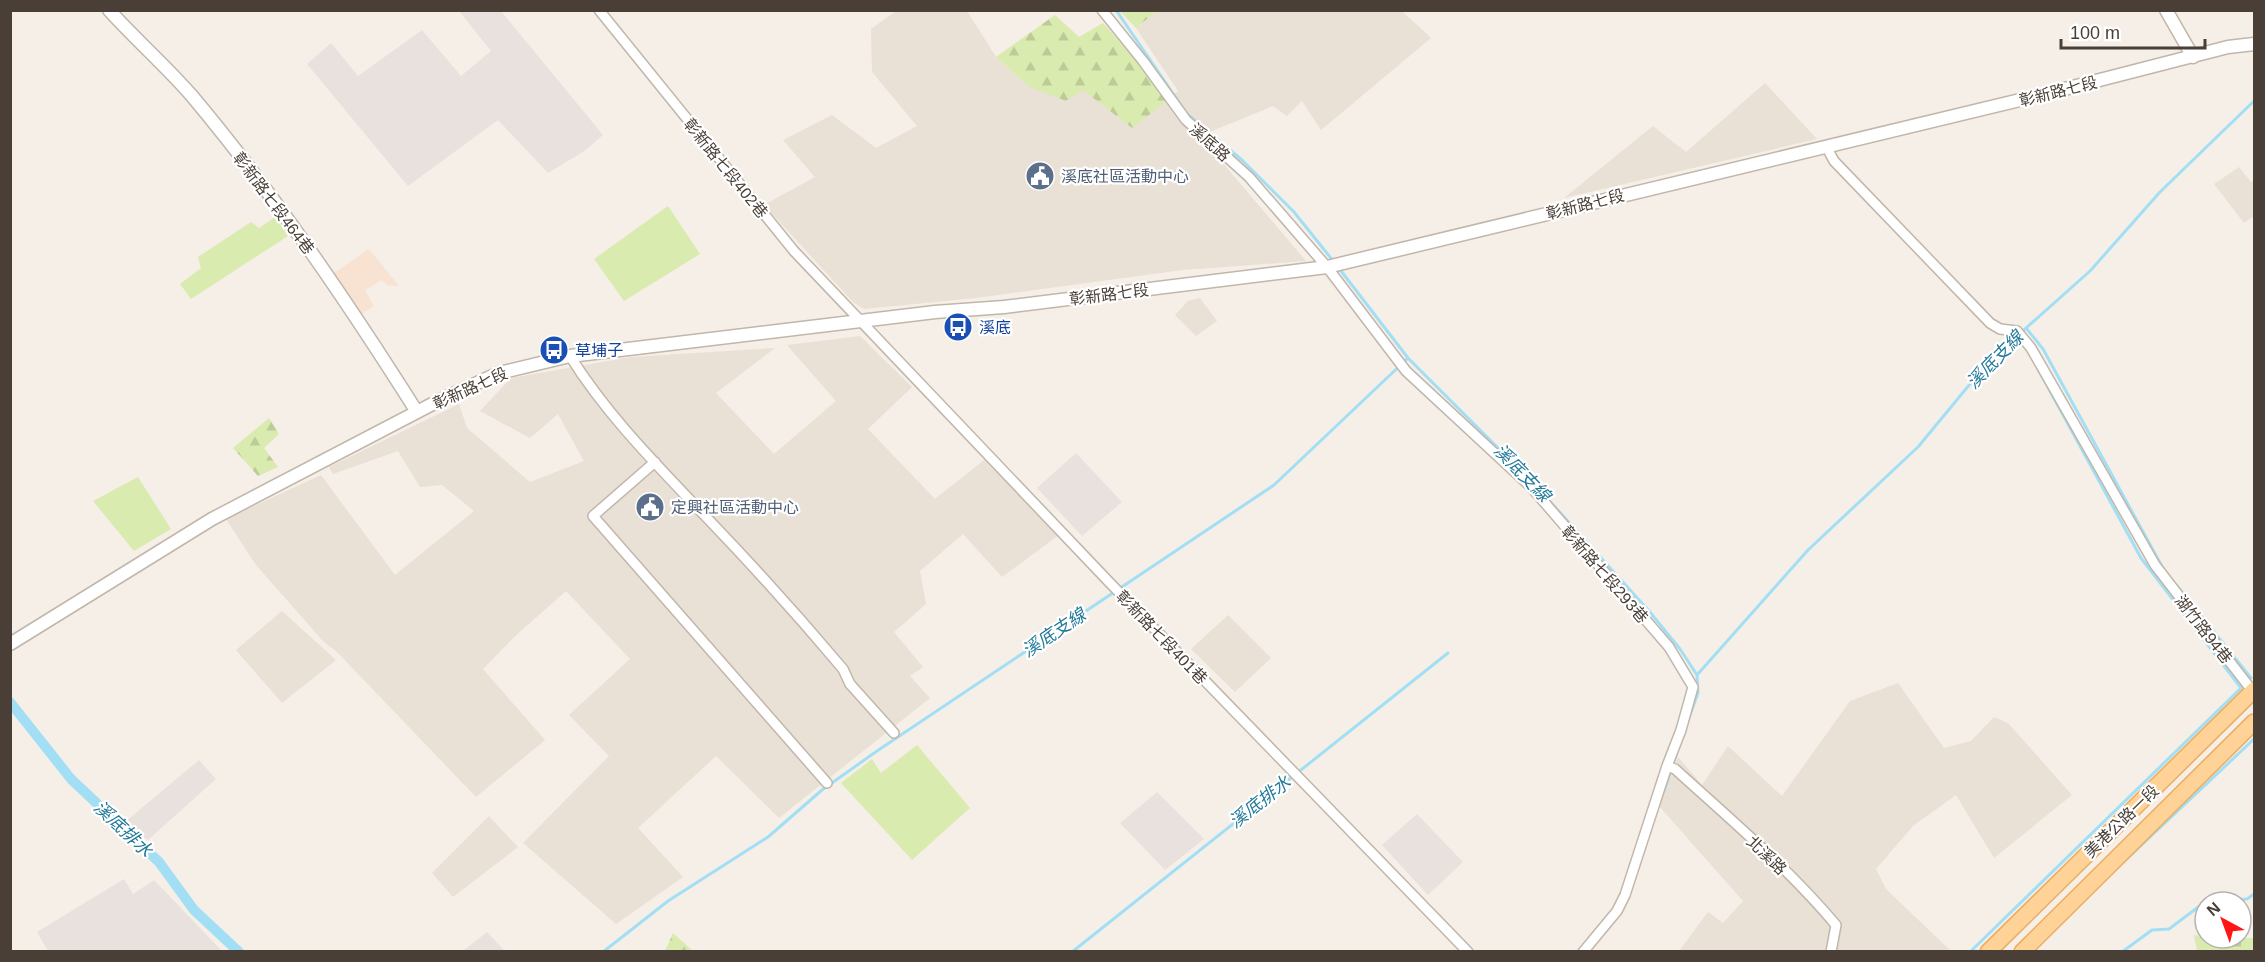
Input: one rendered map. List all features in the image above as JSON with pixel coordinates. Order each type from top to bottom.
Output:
[{"type":"main road","name":"美港公路一段","points":[[1988,951],[2254,692]]},
{"type":"main road","name":"美港公路一段","points":[[2022,951],[2254,722]]},
{"type":"street","name":"彰新路七段464巷","points":[[109,10],[191,95],[274,202],[365,330],[417,412]]},
{"type":"street","name":"彰新路七段402巷","points":[[599,10],[756,207],[859,321]]},
{"type":"street","name":"溪底路","points":[[1102,10],[1186,120],[1249,177],[1327,267]]},
{"type":"street","points":[[2166,10],[2193,57]]},
{"type":"street","name":"彰新路七段","points":[[10,644],[212,519],[417,412],[500,372],[570,356],[859,321],[1004,307],[1327,267],[2237,45],[2254,44]]},
{"type":"street","name":"湖竹路94巷","points":[[1826,146],[1834,161],[1990,322],[2000,329],[2017,332],[2031,348],[2155,565],[2254,692]]},
{"type":"street","name":"彰新路七段293巷","points":[[1327,267],[1406,372],[1532,488],[1669,647],[1693,687],[1671,767],[1625,895],[1617,911],[1583,951]]},
{"type":"street","name":"彰新路七段401巷","points":[[859,321],[1468,951]]},
{"type":"street","points":[[570,356],[595,392],[655,462],[771,585],[843,669],[850,684],[894,733]]},
{"type":"street","points":[[655,462],[593,516],[828,783]]},
{"type":"street","name":"北溪路","points":[[1671,767],[1824,911],[1836,925],[1831,951]]},
{"type":"shaded area","points":[[459,11],[501,11],[603,135],[583,152],[548,173],[498,120],[408,186],[307,64],[331,43],[358,76],[422,30],[461,76],[491,51]]},
{"type":"shaded area","points":[[896,11],[967,11],[996,57],[1028,86],[1083,89],[1132,128],[1178,91],[1136,28],[1157,11],[1402,11],[1431,38],[1321,130],[1302,101],[1287,116],[1273,106],[1200,136],[1306,261],[1183,270],[976,298],[864,309],[853,302],[764,205],[815,177],[783,140],[832,115],[876,148],[917,126],[872,72],[871,29]]},
{"type":"shaded area","points":[[1765,83],[1817,139],[1564,198],[1653,126],[1686,152]]},
{"type":"shaded area","points":[[2239,167],[2251,182],[2254,181],[2254,216],[2244,223],[2214,184]]},
{"type":"shaded area","points":[[369,249],[399,286],[387,285],[382,280],[365,290],[374,306],[360,315],[331,275]]},
{"type":"shaded area","points":[[1200,298],[1217,321],[1196,336],[1175,315],[1188,301]]},
{"type":"shaded area","points":[[860,336],[912,387],[868,429],[935,499],[984,460],[1059,535],[1002,577],[963,534],[920,571],[926,604],[894,632],[923,667],[910,676],[930,698],[779,818],[716,756],[638,828],[683,877],[616,924],[523,843],[609,756],[569,715],[630,659],[566,591],[514,637],[483,669],[545,740],[476,797],[337,652],[323,641],[256,565],[226,519],[321,475],[395,575],[474,511],[442,485],[420,487],[398,451],[333,474],[329,467],[459,404],[467,428],[530,482],[584,461],[558,414],[530,438],[480,411],[511,378],[631,357],[775,348],[716,393],[774,454],[836,401],[787,345]]},
{"type":"shaded area","points":[[1076,453],[1122,502],[1082,536],[1037,488]]},
{"type":"shaded area","points":[[282,611],[336,660],[282,703],[236,650]]},
{"type":"shaded area","points":[[1228,615],[1271,658],[1235,692],[1191,649]]},
{"type":"shaded area","points":[[1898,683],[1944,748],[1971,741],[1994,717],[2008,723],[2072,795],[1994,858],[1956,795],[1913,826],[1876,869],[1886,889],[1952,952],[1679,951],[1708,912],[1723,923],[1743,901],[1659,806],[1678,757],[1702,785],[1728,746],[1782,796],[1850,701]]},
{"type":"shaded area","points":[[199,760],[216,779],[148,840],[125,822]]},
{"type":"shaded area","points":[[1157,792],[1204,839],[1165,870],[1120,823]]},
{"type":"shaded area","points":[[1417,814],[1463,862],[1428,895],[1382,845]]},
{"type":"shaded area","points":[[489,816],[518,847],[453,897],[432,873]]},
{"type":"shaded area","points":[[124,879],[133,894],[154,880],[222,951],[48,951],[37,932]]},
{"type":"shaded area","points":[[487,932],[505,951],[463,951]]},
{"type":"green space","points":[[1120,11],[1157,11],[1136,28]]},
{"type":"green space","points":[[1055,15],[1079,37],[1103,23],[1159,86],[1167,101],[1132,128],[1083,90],[1066,101],[1028,86],[996,57]]},
{"type":"green space","points":[[668,206],[700,254],[624,301],[594,259]]},
{"type":"green space","points":[[275,217],[288,236],[191,299],[180,284],[201,268],[198,257],[251,222],[259,228]]},
{"type":"green space","points":[[269,418],[279,434],[264,448],[278,467],[258,476],[233,448]]},
{"type":"green space","points":[[138,477],[171,529],[134,551],[93,501]]},
{"type":"green space","points":[[917,745],[970,808],[912,860],[841,783],[872,759],[881,773]]},
{"type":"green space","points":[[673,933],[693,951],[665,951]]},
{"type":"green space","points":[[2254,938],[2254,951],[2197,951],[2253,950]]},
{"type":"waterway","points":[[1116,10],[1187,114],[1242,160],[1294,212],[1334,262]]},
{"type":"waterway","points":[[2026,328],[2090,271],[2160,192],[2254,101]]},
{"type":"waterway","points":[[229,151],[289,232]]},
{"type":"waterway","points":[[1338,267],[1408,358]]},
{"type":"waterway","name":"溪底支線","points":[[1536,486],[1649,611],[1680,649],[1697,675],[1808,550],[1918,447],[1984,367],[2026,328],[2043,349],[2165,572]]},
{"type":"waterway","name":"溪底支線","points":[[603,952],[668,901],[768,837],[822,790],[877,751],[1274,485],[1408,358],[1531,481]]},
{"type":"waterway","points":[[2038,369],[2141,558],[2241,688]]},
{"type":"waterway","name":"溪底支線","points":[[2177,586],[2251,678]]},
{"type":"waterway","name":"溪底排水","points":[[1072,952],[1448,653]]},
{"type":"waterway","points":[[1687,723],[1698,693],[1697,675]]},
{"type":"waterway","points":[[1970,952],[2240,689]]},
{"type":"waterway","name":"溪底排水","points":[[10,702],[71,779],[159,862],[194,910],[239,952]]},
{"type":"waterway","points":[[2115,870],[2254,739]]},
{"type":"waterway","points":[[1664,791],[1677,752]]},
{"type":"waterway","points":[[2122,952],[2152,930],[2169,929],[2193,911]]},
{"type":"place","name":"溪底社區活動中心","points":[[1040,176]]},
{"type":"place","name":"溪底","points":[[958,327]]},
{"type":"place","name":"草埔子","points":[[554,350]]},
{"type":"place","name":"定興社區活動中心","points":[[650,507]]}]
